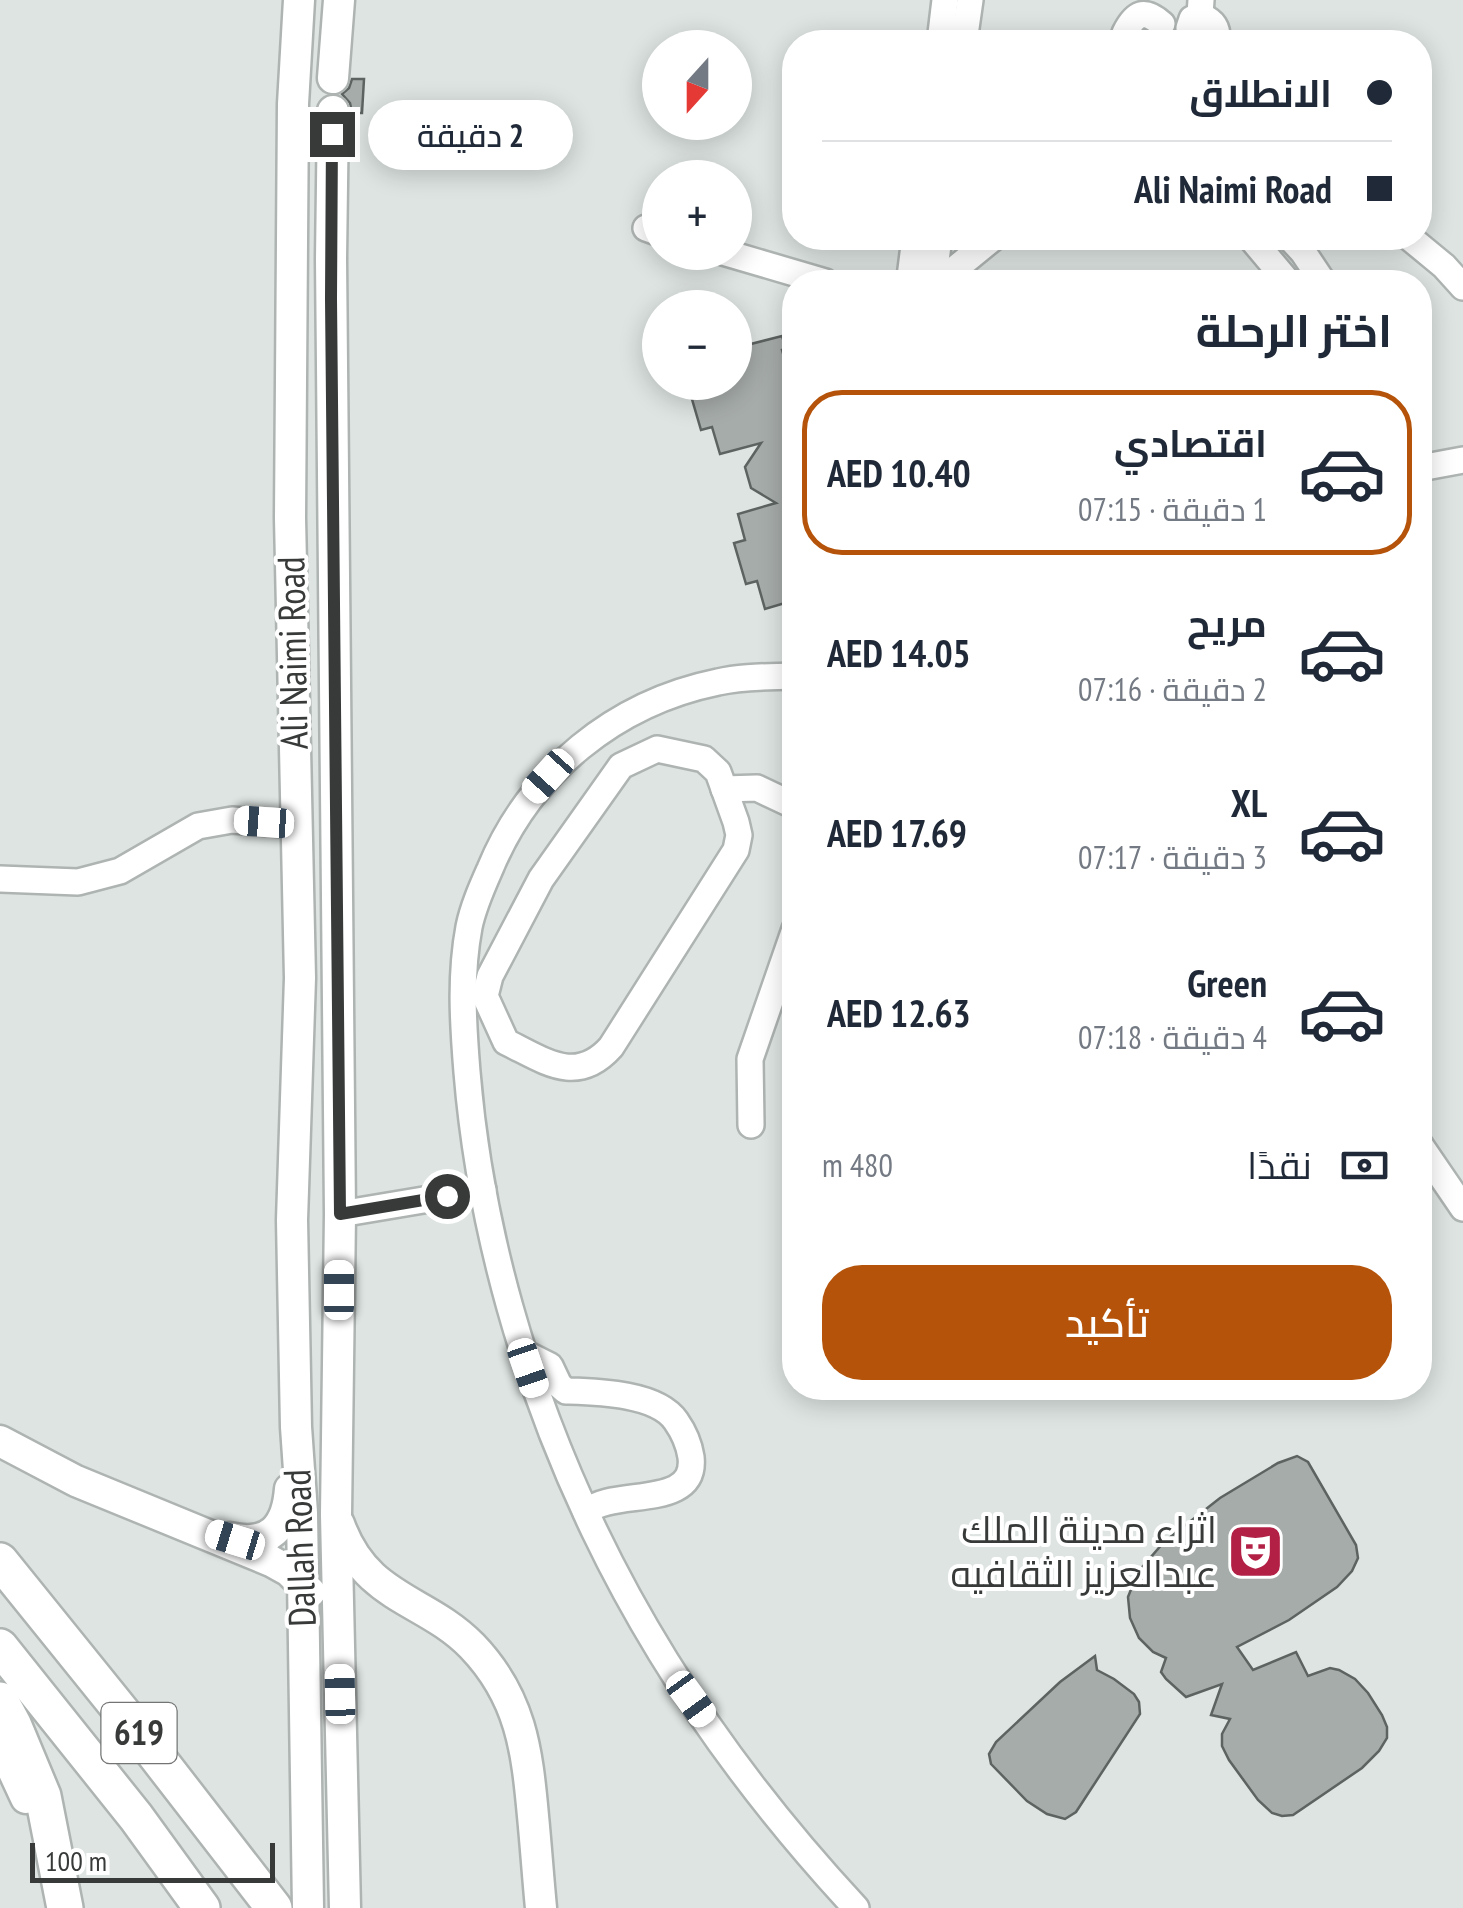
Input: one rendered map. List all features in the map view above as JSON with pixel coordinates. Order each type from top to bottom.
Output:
[{"type":"highway","name":"619","points":[[0,1561],[274,1908]]},
{"type":"highway","name":"619","points":[[0,1647],[136,1817],[202,1908]]},
{"type":"highway","points":[[0,1700],[43,1796],[64,1908]]},
{"type":"main road","name":"Ali Naimi Road","points":[[296,1427],[292,1220],[300,978],[290,518],[293,104],[300,0]]},
{"type":"main road","points":[[334,78],[339,0]]},
{"type":"main road","name":"Ali Naimi Road","points":[[332,112],[340,1214],[336,1515]]},
{"type":"main road","points":[[169,1520],[235,1540],[261,1538],[274,1532],[282,1524],[289,1502],[296,1427]]},
{"type":"main road","name":"Dallah Road","points":[[296,1427],[302,1513],[308,1908]]},
{"type":"main road","points":[[0,1442],[76,1481],[271,1561],[302,1583],[331,1618]]},
{"type":"main road","points":[[336,1515],[351,1550],[376,1580],[471,1644],[508,1697],[528,1756],[541,1908]]},
{"type":"main road","name":"Dallah Road","points":[[336,1515],[331,1618],[345,1908]]},
{"type":"main road","points":[[304,1667],[310,1644],[331,1618],[358,1602],[386,1601],[449,1628]]},
{"type":"main road","points":[[0,1742],[28,1802],[64,1908]]},
{"type":"street","points":[[941,30],[945,0]]},
{"type":"street","points":[[966,30],[970,0]]},
{"type":"street","points":[[1125,0],[1126,30]]},
{"type":"street","points":[[1188,30],[1201,8],[1216,30]]},
{"type":"street","points":[[1129,30],[1134,17],[1141,14],[1162,22]]},
{"type":"street","points":[[952,270],[977,250]]},
{"type":"street","points":[[1261,250],[1278,270]]},
{"type":"street","points":[[1425,250],[1463,287]]},
{"type":"street","points":[[752,261],[784,270]]},
{"type":"street","points":[[1432,466],[1463,460]]},
{"type":"street","points":[[782,676],[720,681],[684,690],[625,716],[571,753],[512,822],[482,886],[470,924],[462,1000],[473,1131],[494,1244],[541,1405],[586,1512],[643,1623],[691,1699],[770,1806],[856,1908]]},
{"type":"street","points":[[658,749],[704,758],[718,772],[728,800],[739,835],[736,850],[611,1047],[597,1062],[573,1069],[506,1042],[485,996],[490,976],[541,880],[622,766],[658,749]]},
{"type":"street","points":[[728,800],[757,788],[782,800]]},
{"type":"street","points":[[728,800],[782,812]]},
{"type":"street","points":[[0,879],[78,882],[120,870],[198,826],[232,820],[297,824]]},
{"type":"street","points":[[751,1125],[750,1058],[782,966]]},
{"type":"street","points":[[1432,1163],[1463,1208]]},
{"type":"street","points":[[340,1214],[483,1190]]},
{"type":"street","points":[[524,1353],[550,1366],[566,1392],[633,1397],[666,1410],[690,1449],[692,1469],[686,1481],[673,1489],[657,1495],[602,1502],[586,1512]]},
{"type":"building","points":[[352,79],[364,79],[362,113],[352,113],[342,94]]},
{"type":"building","points":[[782,336],[782,604],[765,609],[757,581],[746,584],[734,543],[745,540],[738,514],[776,503],[751,488],[745,467],[761,443],[720,454],[712,427],[701,430],[692,400],[752,400],[752,344]]},
{"type":"building","points":[[1297,1456],[1308,1462],[1356,1545],[1358,1558],[1337,1587],[1289,1620],[1237,1647],[1253,1670],[1296,1652],[1308,1676],[1330,1668],[1355,1679],[1382,1715],[1387,1738],[1362,1768],[1293,1815],[1282,1816],[1272,1813],[1258,1800],[1222,1746],[1222,1734],[1230,1719],[1211,1715],[1222,1684],[1186,1697],[1166,1679],[1161,1672],[1166,1658],[1139,1638],[1130,1618],[1128,1597],[1138,1572],[1164,1542],[1220,1498]]},
{"type":"building","name":"اثراء مدينة الملك عبدالعزيز الثقافيه","points":[[1095,1656],[1097,1670],[1134,1694],[1140,1714],[1076,1812],[1065,1819],[1047,1814],[1027,1801],[991,1764],[989,1754],[996,1742],[1060,1682]]},
{"type":"place","name":"اثراء مدينة الملك عبدالعزيز الثقافيه","points":[[1256,1552]]},
{"type":"route","points":[[332,134],[340,1214],[447,1196]]}]
